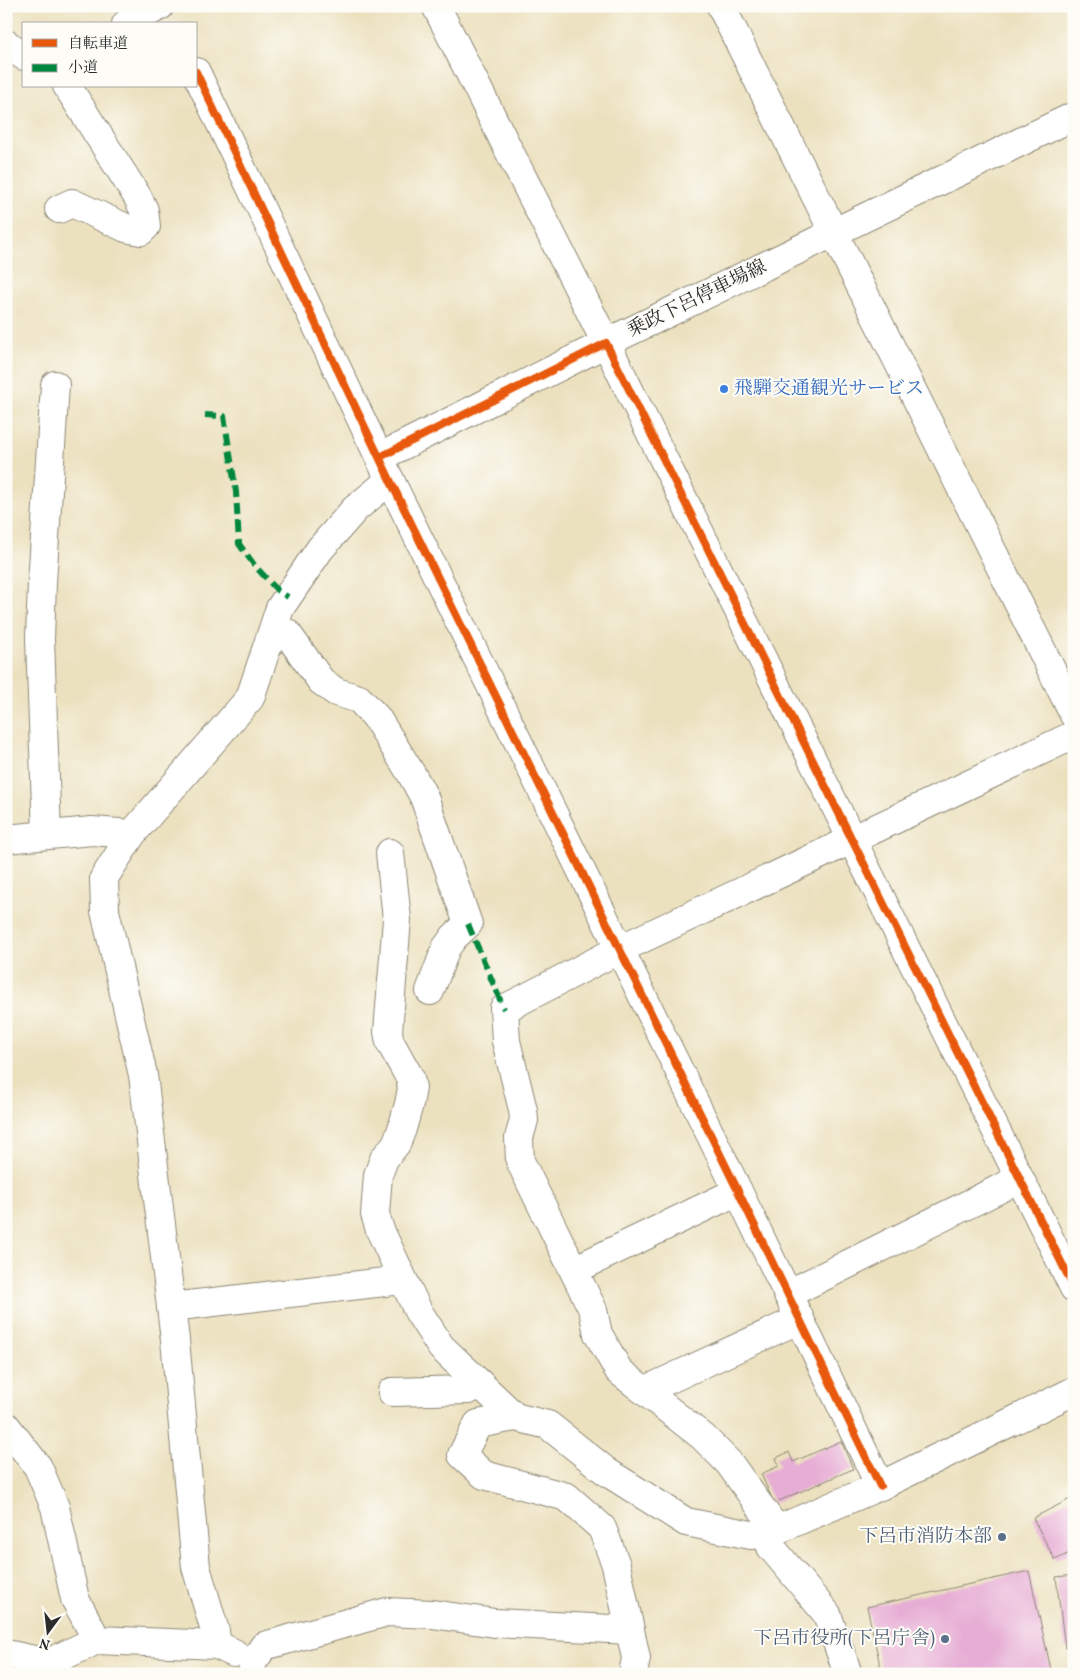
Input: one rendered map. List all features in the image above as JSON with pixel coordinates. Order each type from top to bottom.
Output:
[{"type":"street","name":"乗政下呂停車場線","points":[[436,6],[606,343],[1074,116]]},
{"type":"street","points":[[729,9],[834,233],[1074,715]]},
{"type":"street","points":[[132,22],[168,10]]},
{"type":"street","points":[[6,44],[22,55]]},
{"type":"street","points":[[198,76],[385,469],[800,1318],[880,1486]]},
{"type":"street","points":[[59,209],[72,203],[126,228],[141,231],[146,226],[144,210],[137,196],[68,88]]},
{"type":"street","points":[[217,1644],[196,1567],[171,1307],[143,1075],[106,911],[104,878],[132,834],[250,698],[280,608],[320,550],[355,509],[385,469],[606,343],[1074,1288]]},
{"type":"street","points":[[47,835],[41,630],[42,583],[55,386]]},
{"type":"street","points":[[274,628],[288,633],[321,680],[336,692],[359,699],[376,717],[424,797],[468,924],[454,937],[446,948],[430,991]]},
{"type":"street","points":[[848,1674],[827,1614],[771,1547],[772,1532],[729,1463],[703,1437],[669,1411],[646,1390],[619,1371],[598,1334],[593,1310],[520,1161],[519,1138],[524,1120],[506,1041],[504,1009],[620,949],[1074,734]]},
{"type":"street","points":[[6,839],[92,831],[132,834]]},
{"type":"street","points":[[390,853],[397,919],[388,1032],[390,1042],[410,1078],[412,1088],[402,1129],[396,1144],[384,1159],[378,1175],[375,1214],[402,1280],[418,1311],[441,1347],[515,1417]]},
{"type":"street","points":[[788,1294],[1019,1179]]},
{"type":"street","points":[[574,1270],[738,1191]]},
{"type":"street","points":[[171,1307],[402,1280]]},
{"type":"street","points":[[646,1390],[800,1318]]},
{"type":"street","points":[[392,1392],[468,1390],[479,1383]]},
{"type":"street","points":[[633,1674],[636,1658],[616,1565],[602,1528],[567,1497],[484,1475],[462,1455],[478,1424],[515,1417],[548,1425],[607,1472],[686,1522],[751,1535],[772,1532],[880,1486],[1074,1391]]},
{"type":"street","points":[[6,1426],[38,1467],[55,1508],[74,1599],[97,1640]]},
{"type":"street","points":[[6,1654],[48,1663],[97,1640],[217,1644],[258,1668],[264,1646],[387,1612],[432,1614],[495,1623],[630,1630]]},
{"type":"building","points":[[841,1441],[853,1469],[774,1503],[761,1474],[779,1466],[776,1458],[789,1452],[793,1462]]},
{"type":"building","points":[[1074,1497],[1074,1551],[1055,1560],[1033,1518]]},
{"type":"building","points":[[1029,1571],[1052,1674],[882,1674],[867,1607]]},
{"type":"building","points":[[1074,1575],[1074,1647],[1065,1648],[1056,1577]]},
{"type":"marked path","points":[[205,415],[224,416],[236,492],[239,544],[255,566],[278,591],[288,597]]},
{"type":"marked path","points":[[468,924],[504,1009]]},
{"type":"cycle path","points":[[198,76],[390,480],[738,1191],[880,1486]]},
{"type":"cycle path","points":[[380,457],[606,343],[1074,1288]]},
{"type":"place","name":"飛騨交通観光サービス","points":[[724,389]]},
{"type":"place","name":"下呂市消防本部","points":[[1002,1537]]},
{"type":"place","name":"下呂市役所(下呂庁舎)","points":[[945,1639]]}]
